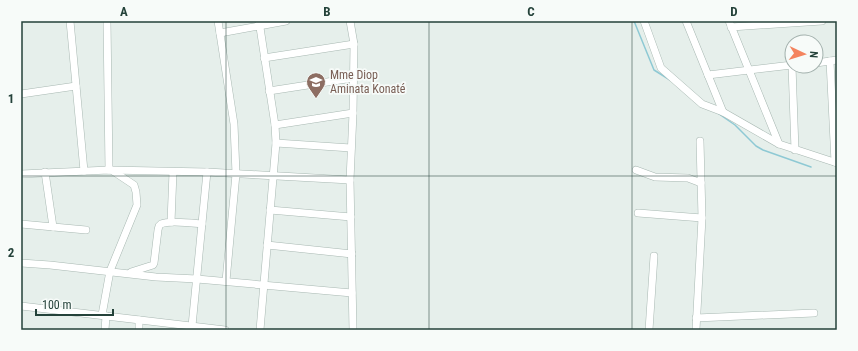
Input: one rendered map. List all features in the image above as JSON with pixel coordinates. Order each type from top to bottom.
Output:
[{"type":"street","points":[[70,21],[84,171]]},
{"type":"street","points":[[107,21],[111,170]]},
{"type":"street","points":[[218,21],[234,124],[236,174],[226,281]]},
{"type":"street","points":[[220,33],[259,23],[286,21]]},
{"type":"street","points":[[350,21],[354,44],[350,180],[353,330]]},
{"type":"street","points":[[644,21],[661,68],[702,104],[723,112],[779,144],[836,162],[834,61],[824,62]]},
{"type":"street","points":[[686,21],[723,112]]},
{"type":"street","points":[[779,144],[730,24],[822,21]]},
{"type":"street","points":[[259,23],[275,124],[276,144],[260,330]]},
{"type":"street","points":[[264,58],[354,44]]},
{"type":"street","points":[[708,75],[784,67]]},
{"type":"street","points":[[792,74],[795,150]]},
{"type":"street","points":[[269,91],[354,78]]},
{"type":"street","points":[[21,94],[76,86]]},
{"type":"street","points":[[275,124],[353,113]]},
{"type":"street","points":[[696,330],[702,218],[700,141]]},
{"type":"street","points":[[276,144],[351,148]]},
{"type":"street","points":[[105,330],[104,316],[110,271],[137,205],[134,185],[111,170]]},
{"type":"street","points":[[21,174],[111,170],[206,172],[350,180]]},
{"type":"street","points":[[636,170],[655,177],[688,178],[701,183]]},
{"type":"street","points":[[45,172],[54,227]]},
{"type":"street","points":[[171,222],[173,172]]},
{"type":"street","points":[[187,327],[197,279],[206,172]]},
{"type":"street","points":[[270,210],[351,217]]},
{"type":"street","points":[[638,213],[702,218]]},
{"type":"street","points":[[127,273],[153,265],[159,226],[162,224],[171,222],[202,224]]},
{"type":"street","points":[[21,224],[86,230]]},
{"type":"street","points":[[267,245],[352,254]]},
{"type":"street","points":[[649,330],[654,256]]},
{"type":"street","points":[[21,263],[110,271],[156,277],[226,281],[352,293]]},
{"type":"street","points":[[21,306],[187,327],[225,330]]},
{"type":"street","points":[[696,318],[814,313]]},
{"type":"street","points":[[139,320],[139,330]]},
{"type":"waterway","points":[[634,21],[654,70],[670,80]]},
{"type":"waterway","points":[[719,114],[735,125],[756,146],[763,150],[811,167]]},
{"type":"place","name":"Mme Diop Aminata Konaté","points":[[316,99]]}]
